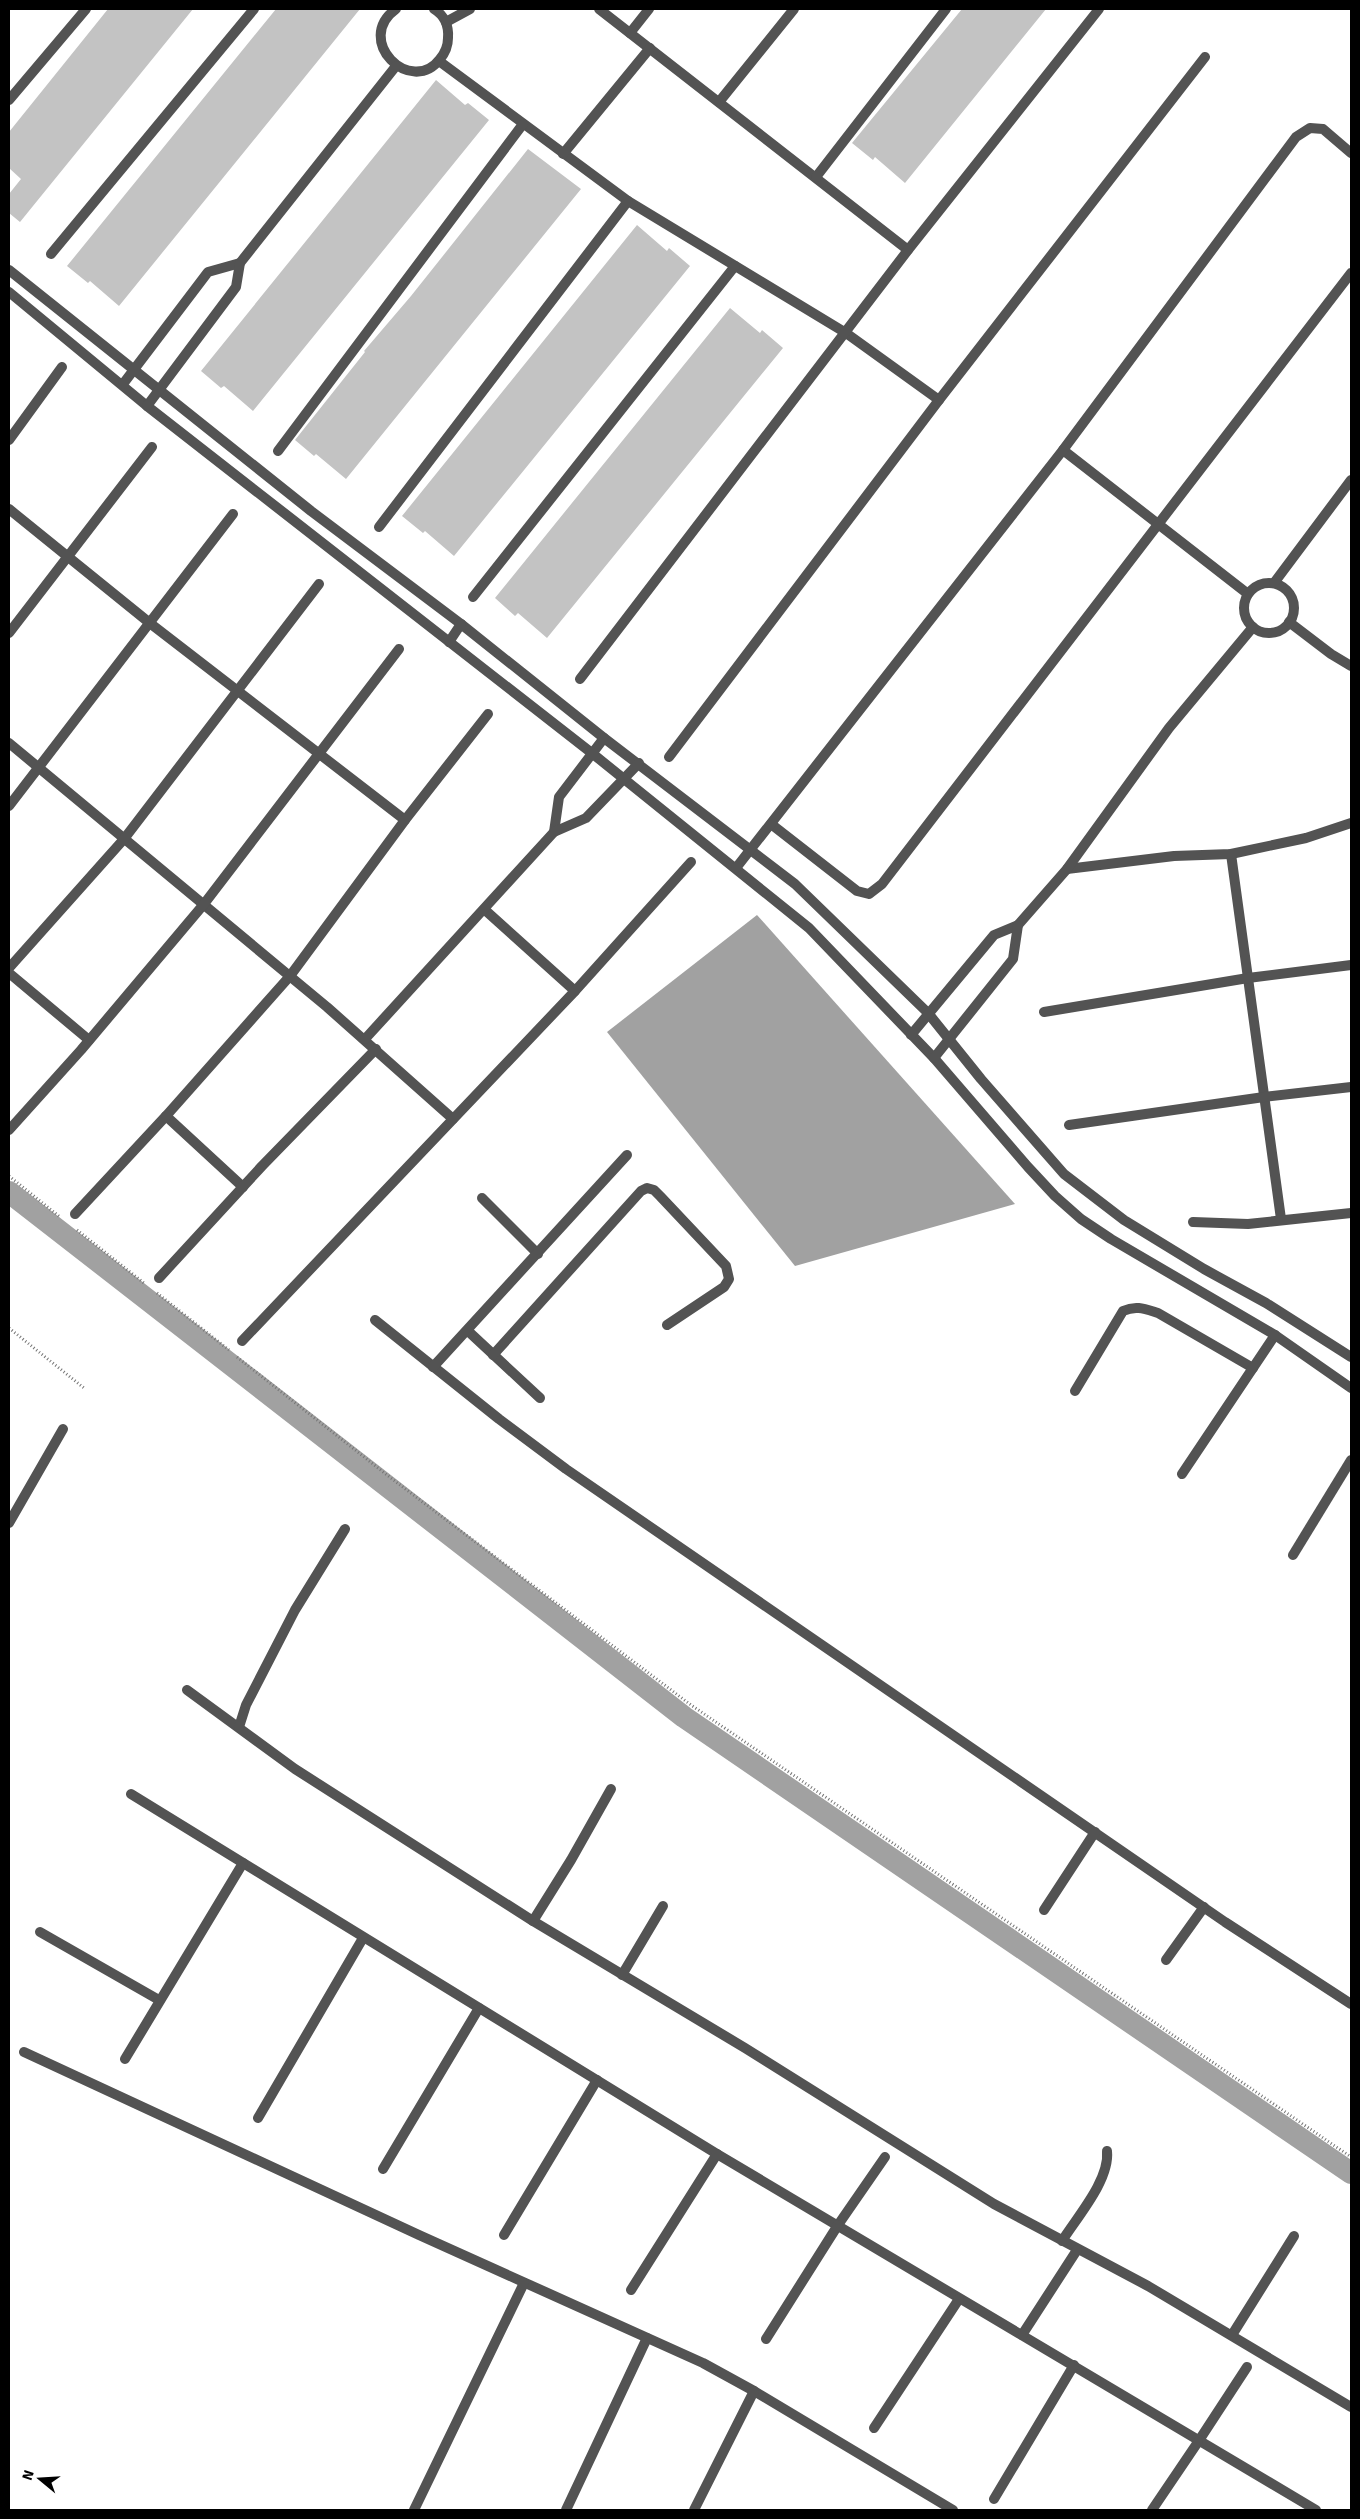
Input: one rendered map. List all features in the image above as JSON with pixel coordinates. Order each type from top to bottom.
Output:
[{"type":"street","points":[[9,100],[86,9]]},
{"type":"street","points":[[51,254],[254,9]]},
{"type":"street","points":[[390,10],[384,21],[381,41],[384,51],[396,66],[409,71],[422,70],[439,61],[448,43],[446,22],[434,9]]},
{"type":"street","points":[[446,22],[470,9]]},
{"type":"street","points":[[599,9],[908,250]]},
{"type":"street","points":[[630,33],[649,9]]},
{"type":"street","points":[[719,102],[794,9]]},
{"type":"street","points":[[816,177],[946,9]]},
{"type":"street","points":[[580,679],[908,250],[1099,9]]},
{"type":"street","points":[[563,154],[650,48]]},
{"type":"street","points":[[669,756],[939,400],[1205,57]]},
{"type":"street","points":[[439,61],[628,201],[846,333],[939,400]]},
{"type":"street","points":[[147,406],[236,287],[240,263],[396,66]]},
{"type":"street","points":[[278,451],[523,124]]},
{"type":"street","points":[[736,868],[752,850],[1063,450],[1296,137],[1310,128],[1323,130],[1351,153]]},
{"type":"street","points":[[379,527],[628,201]]},
{"type":"street","points":[[123,384],[208,272],[240,263]]},
{"type":"street","points":[[473,597],[735,266]]},
{"type":"street","points":[[9,270],[311,511],[461,624],[604,738],[752,850],[822,909],[928,1013],[981,1080],[1064,1174],[1124,1220],[1204,1269],[1266,1303],[1351,1357]]},
{"type":"street","points":[[771,824],[856,891],[869,894],[882,884],[1351,273]]},
{"type":"street","points":[[9,292],[123,384],[147,406],[593,754],[809,928],[934,1058],[978,1112],[1055,1196],[1111,1240],[1275,1335],[1351,1388]]},
{"type":"street","points":[[9,440],[62,367]]},
{"type":"street","points":[[9,633],[152,447]]},
{"type":"street","points":[[1063,450],[1248,594]]},
{"type":"street","points":[[1274,583],[1351,480]]},
{"type":"street","points":[[9,509],[150,624],[319,752],[405,820]]},
{"type":"street","points":[[9,806],[233,514]]},
{"type":"street","points":[[1274,583],[1281,586],[1292,596],[1294,611],[1289,622],[1281,630],[1274,632],[1259,631],[1252,627],[1244,614],[1245,600],[1248,594],[1259,584],[1274,583]]},
{"type":"street","points":[[9,968],[124,839],[319,584]]},
{"type":"street","points":[[1289,622],[1331,654],[1351,666]]},
{"type":"street","points":[[448,642],[461,624]]},
{"type":"street","points":[[911,1035],[994,935],[1018,925],[1067,869],[1169,728],[1252,627]]},
{"type":"street","points":[[9,1130],[89,1040],[204,904],[399,649]]},
{"type":"street","points":[[75,1214],[166,1116],[290,976],[405,820],[488,714]]},
{"type":"street","points":[[554,832],[559,797],[604,738]]},
{"type":"street","points":[[9,743],[365,1039],[453,1119]]},
{"type":"street","points":[[365,1039],[485,910],[554,832],[586,818],[639,763]]},
{"type":"street","points":[[1067,869],[1174,856],[1231,854],[1306,838],[1351,823]]},
{"type":"street","points":[[1231,854],[1281,1220]]},
{"type":"street","points":[[242,1341],[575,991],[691,862]]},
{"type":"street","points":[[485,910],[575,991]]},
{"type":"street","points":[[934,1058],[1013,959],[1018,925]]},
{"type":"street","points":[[1044,1012],[1248,978],[1351,965]]},
{"type":"street","points":[[9,973],[89,1040]]},
{"type":"street","points":[[158,1278],[376,1049]]},
{"type":"street","points":[[1069,1125],[1264,1097],[1351,1087]]},
{"type":"street","points":[[166,1116],[243,1187]]},
{"type":"street","points":[[433,1367],[468,1331],[627,1155]]},
{"type":"street","points":[[493,1355],[641,1191],[647,1188],[654,1190],[726,1266],[729,1279],[724,1287],[667,1325]]},
{"type":"street","points":[[482,1198],[538,1254]]},
{"type":"street","points":[[1193,1222],[1248,1224],[1351,1213]]},
{"type":"street","points":[[1075,1391],[1123,1311],[1130,1307],[1142,1307],[1158,1313],[1253,1368]]},
{"type":"street","points":[[374,1320],[566,1470],[1095,1832],[1351,2004]]},
{"type":"street","points":[[468,1331],[540,1398]]},
{"type":"street","points":[[1182,1474],[1275,1335]]},
{"type":"street","points":[[9,1523],[63,1428]]},
{"type":"street","points":[[1293,1555],[1351,1460]]},
{"type":"street","points":[[239,1728],[246,1705],[295,1610],[345,1529]]},
{"type":"street","points":[[188,1690],[295,1769],[533,1921],[745,2048],[839,2109],[994,2204],[1077,2250],[1148,2286],[1351,2407]]},
{"type":"street","points":[[533,1921],[571,1860],[611,1789]]},
{"type":"street","points":[[130,1794],[717,2154],[1074,2365],[1198,2442],[1312,2509]]},
{"type":"street","points":[[1044,1910],[1095,1832]]},
{"type":"street","points":[[125,2059],[243,1863]]},
{"type":"street","points":[[622,1975],[662,1906]]},
{"type":"street","points":[[1166,1960],[1204,1906]]},
{"type":"street","points":[[40,1932],[159,2000]]},
{"type":"street","points":[[258,2118],[363,1938]]},
{"type":"street","points":[[382,2169],[479,2008]]},
{"type":"street","points":[[24,2052],[524,2283],[703,2363],[754,2391],[953,2510]]},
{"type":"street","points":[[504,2235],[597,2080]]},
{"type":"street","points":[[1062,2242],[1104,2176],[1108,2163],[1107,2151]]},
{"type":"street","points":[[631,2290],[717,2154]]},
{"type":"street","points":[[766,2338],[838,2225],[885,2157]]},
{"type":"street","points":[[1232,2335],[1294,2236]]},
{"type":"street","points":[[1022,2335],[1077,2250]]},
{"type":"street","points":[[414,2510],[524,2283]]},
{"type":"street","points":[[874,2428],[959,2298]]},
{"type":"street","points":[[566,2510],[647,2338]]},
{"type":"street","points":[[994,2499],[1074,2365]]},
{"type":"street","points":[[1152,2510],[1247,2367]]},
{"type":"street","points":[[694,2510],[754,2391]]},
{"type":"path","points":[[9,1176],[67,1222]]},
{"type":"path","points":[[75,1228],[387,1475],[691,1705],[1351,2157]]},
{"type":"path","points":[[9,1328],[84,1388]]},
{"type":"shaded area","points":[[757,915],[1015,1204],[795,1266],[607,1032]]},
{"type":"building","points":[[108,9],[193,9],[20,222],[9,213],[9,194],[21,179],[9,168],[9,132]]},
{"type":"building","points":[[276,9],[360,9],[119,306],[90,281],[88,283],[67,266]]},
{"type":"building","points":[[962,9],[1046,9],[905,183],[875,157],[873,160],[852,143]]},
{"type":"building","points":[[436,80],[465,105],[468,103],[489,120],[253,411],[224,386],[221,388],[201,371]]},
{"type":"building","points":[[528,149],[581,189],[346,479],[316,454],[314,456],[295,440],[364,351],[411,296]]},
{"type":"building","points":[[637,225],[667,251],[669,248],[690,266],[454,556],[425,531],[423,533],[402,516]]},
{"type":"building","points":[[730,308],[760,333],[762,330],[783,348],[547,638],[518,613],[515,616],[495,598]]},
{"type":"waterway","points":[[9,1192],[684,1717],[1351,2173]]}]
